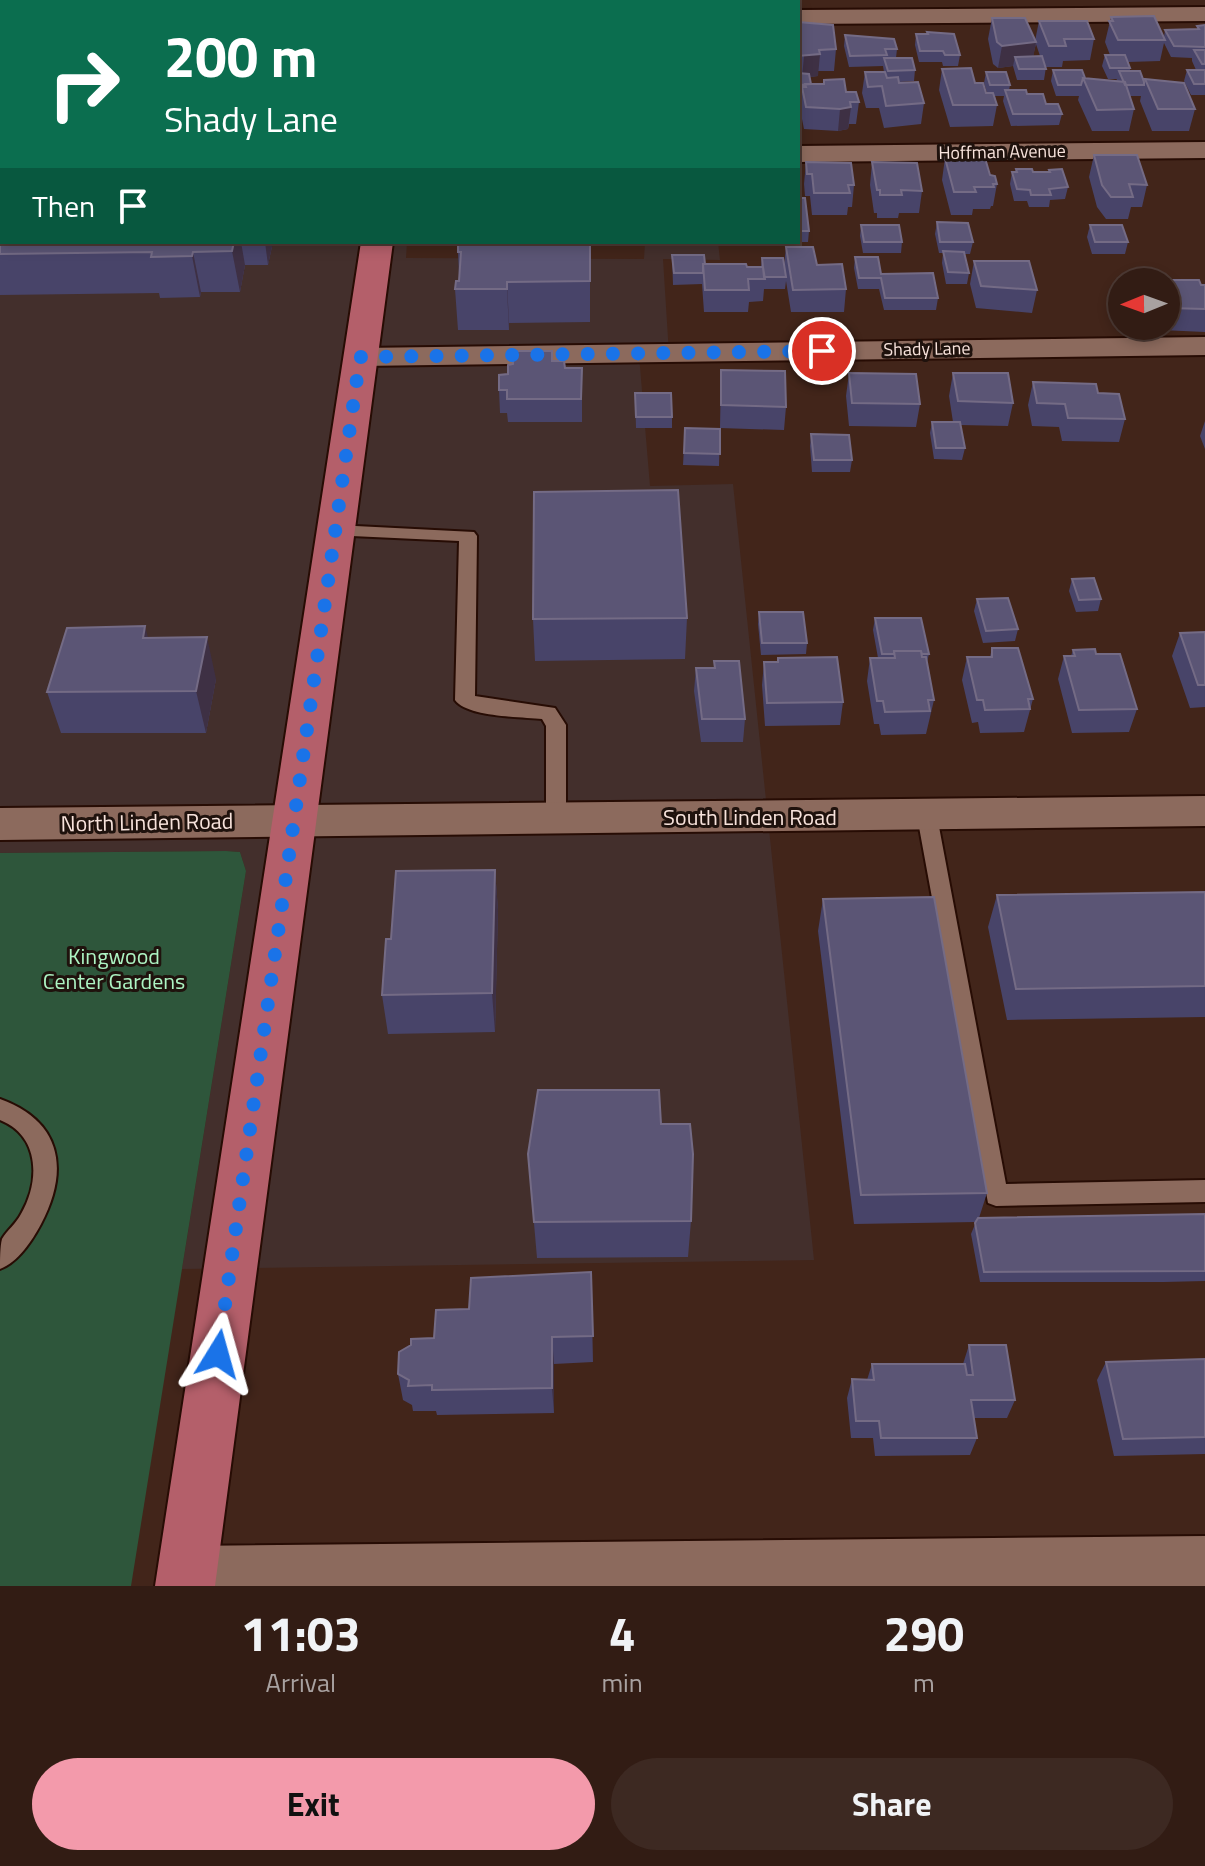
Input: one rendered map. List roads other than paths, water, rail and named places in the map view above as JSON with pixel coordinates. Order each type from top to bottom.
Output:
[{"type":"main road","points":[[185,1580],[377,244]]},
{"type":"street","points":[[800,17],[942,8],[1205,14]]},
{"type":"street","name":"Hoffman Avenue","points":[[800,154],[1205,150]]},
{"type":"street","name":"Shady Lane","points":[[360,357],[1205,346]]},
{"type":"street","name":"South Linden Road","points":[[295,819],[927,816],[1205,811]]},
{"type":"street","name":"North Linden Road","points":[[0,824],[295,819]]},
{"type":"street","points":[[185,1580],[1205,1563]]},
{"type":"lane","points":[[336,531],[468,536],[465,700],[476,705],[548,713],[556,725],[556,819]]},
{"type":"lane","points":[[927,816],[996,1195],[1205,1191]]},
{"type":"lane","points":[[0,1109],[16,1113],[33,1127],[41,1142],[46,1165],[43,1194],[33,1216],[0,1258]]},
{"type":"park label","name":"Kingwood Center Gardens","points":[[114,968]]}]
